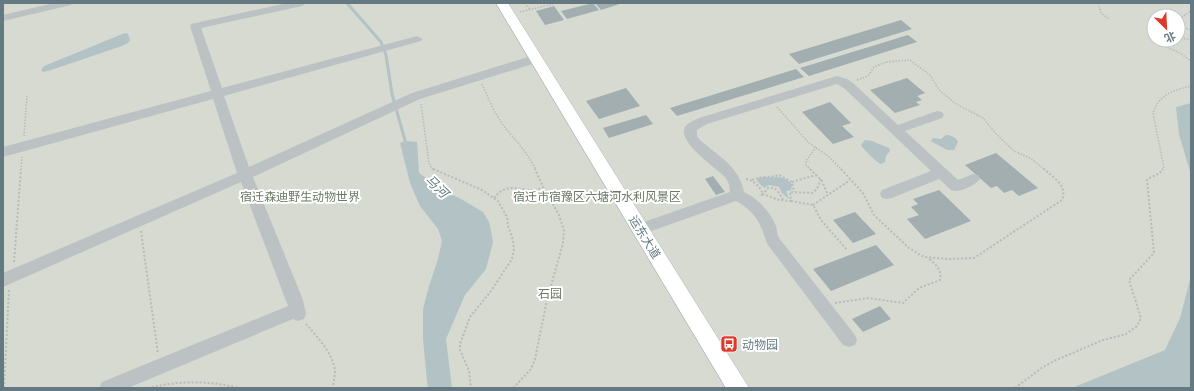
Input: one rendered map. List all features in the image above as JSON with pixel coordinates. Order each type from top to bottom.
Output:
[{"type":"main road","name":"运东大道","points":[[506,9],[535,59],[738,388]]},
{"type":"street","points":[[3,18],[67,3]]},
{"type":"street","points":[[108,388],[298,312],[295,300],[245,175],[195,26],[302,3]]},
{"type":"street","points":[[3,152],[417,39]]},
{"type":"street","points":[[8,277],[245,175],[374,115],[478,77],[535,59]]},
{"type":"street","points":[[849,340],[773,241],[766,220],[741,193],[721,163],[703,152],[694,141],[690,131],[697,124],[837,80],[849,86],[956,186],[973,178]]},
{"type":"street","points":[[896,130],[938,115]]},
{"type":"street","points":[[887,194],[942,172]]},
{"type":"street","points":[[640,230],[741,193]]},
{"type":"path","points":[[525,3],[530,10]]},
{"type":"path","points":[[506,9],[530,10],[556,3]]},
{"type":"path","points":[[1098,3],[1102,13],[1109,19]]},
{"type":"path","points":[[1168,48],[1180,53],[1191,61]]},
{"type":"path","points":[[478,77],[496,114],[533,164],[543,187],[559,215],[564,231],[563,243],[547,300],[536,359],[531,368],[513,388]]},
{"type":"path","points":[[1015,388],[1043,367],[1056,360],[1103,340],[1126,334],[1137,326],[1141,318],[1129,280],[1154,253],[1147,180],[1150,177],[1160,174],[1164,168],[1153,112],[1154,106],[1165,96],[1191,86]]},
{"type":"path","points":[[4,388],[9,287],[8,277],[23,146],[27,96]]},
{"type":"path","points":[[418,99],[424,111],[429,163],[432,169],[482,190],[494,198],[502,206],[507,216],[508,226],[513,240],[514,248],[512,259],[491,291],[470,317],[465,327],[460,344],[460,350],[469,371],[471,388]]},
{"type":"path","points":[[816,147],[806,161],[806,165],[821,179],[828,195]]},
{"type":"path","points":[[783,200],[778,190],[774,187],[768,188],[763,196],[741,193],[748,179],[752,180],[758,177],[772,177],[779,175],[792,182],[794,192]]},
{"type":"path","points":[[792,182],[816,175]]},
{"type":"path","points":[[791,201],[790,192],[812,193],[821,179]]},
{"type":"path","points":[[752,180],[763,194],[778,200],[813,205],[850,180]]},
{"type":"path","points":[[494,198],[502,190],[509,187],[515,186],[536,191],[543,187]]},
{"type":"path","points":[[813,205],[821,220],[846,250]]},
{"type":"path","points":[[140,220],[160,367]]},
{"type":"path","points":[[823,307],[865,297],[882,300],[888,303],[903,303],[916,289],[940,280],[942,274],[938,267],[927,258]]},
{"type":"path","points":[[298,312],[319,340],[329,357],[335,371],[333,388]]},
{"type":"path","points":[[148,388],[160,384],[193,383],[229,385],[238,388]]},
{"type":"green space","name":"宿迁市宿豫区六塘河水利风景区","points":[[3,3],[1191,3],[1191,388],[3,388]]},
{"type":"water","points":[[125,33],[128,34],[130,40],[122,46],[51,70],[43,72],[41,70],[44,66]]},
{"type":"water","points":[[1191,103],[1191,175],[1179,134],[1176,107]]},
{"type":"water","points":[[946,135],[950,135],[957,140],[958,142],[954,150],[947,150],[931,141],[933,138],[941,139]]},
{"type":"water","points":[[865,140],[872,141],[889,148],[890,151],[886,156],[885,162],[881,164],[879,163],[864,150],[861,145]]},
{"type":"water","points":[[405,141],[417,142],[419,173],[444,191],[483,212],[489,222],[491,231],[493,242],[486,269],[465,295],[446,339],[452,388],[428,388],[423,339],[423,309],[442,241],[438,229],[420,206],[410,183],[400,143]]},
{"type":"water","points":[[759,177],[777,177],[789,181],[792,185],[791,190],[786,191],[789,199],[782,193],[779,187],[769,185],[764,188],[757,181]]},
{"type":"water","points":[[1191,276],[1191,388],[1072,388],[1165,350],[1180,318]]},
{"type":"building","points":[[593,3],[599,10],[567,19],[561,11]]},
{"type":"building","points":[[595,3],[623,3],[601,10]]},
{"type":"building","points":[[554,6],[564,20],[545,25],[536,11]]},
{"type":"building","points":[[901,20],[912,29],[799,64],[789,54]]},
{"type":"building","points":[[908,35],[917,42],[809,76],[800,68]]},
{"type":"building","points":[[796,69],[804,77],[677,116],[670,108]]},
{"type":"building","points":[[907,78],[925,93],[917,96],[922,100],[916,102],[920,105],[895,113],[870,90]]},
{"type":"building","points":[[626,88],[640,106],[599,119],[586,101]]},
{"type":"building","points":[[830,102],[851,123],[842,126],[854,137],[833,144],[802,112]]},
{"type":"building","points":[[646,115],[653,124],[609,138],[603,128]]},
{"type":"building","points":[[996,153],[1038,188],[1019,196],[1012,190],[1004,193],[997,186],[991,188],[965,165]]},
{"type":"building","points":[[713,176],[725,192],[716,195],[705,179]]},
{"type":"building","points":[[939,190],[971,221],[925,239],[907,219],[919,215],[911,207],[918,204],[913,199]]},
{"type":"building","points":[[855,212],[876,234],[853,243],[833,220]]},
{"type":"building","points":[[876,245],[894,265],[831,291],[813,269]]},
{"type":"building","points":[[880,306],[891,319],[863,332],[852,319]]},
{"type":"waterway","name":"马河","points":[[347,3],[381,42],[386,55],[392,94],[406,144]]},
{"type":"place","name":"动物园","points":[[729,344]]},
{"type":"park label","name":"宿迁森迪野生动物世界","points":[[300,196]]},
{"type":"park label","name":"石园","points":[[550,293]]}]
